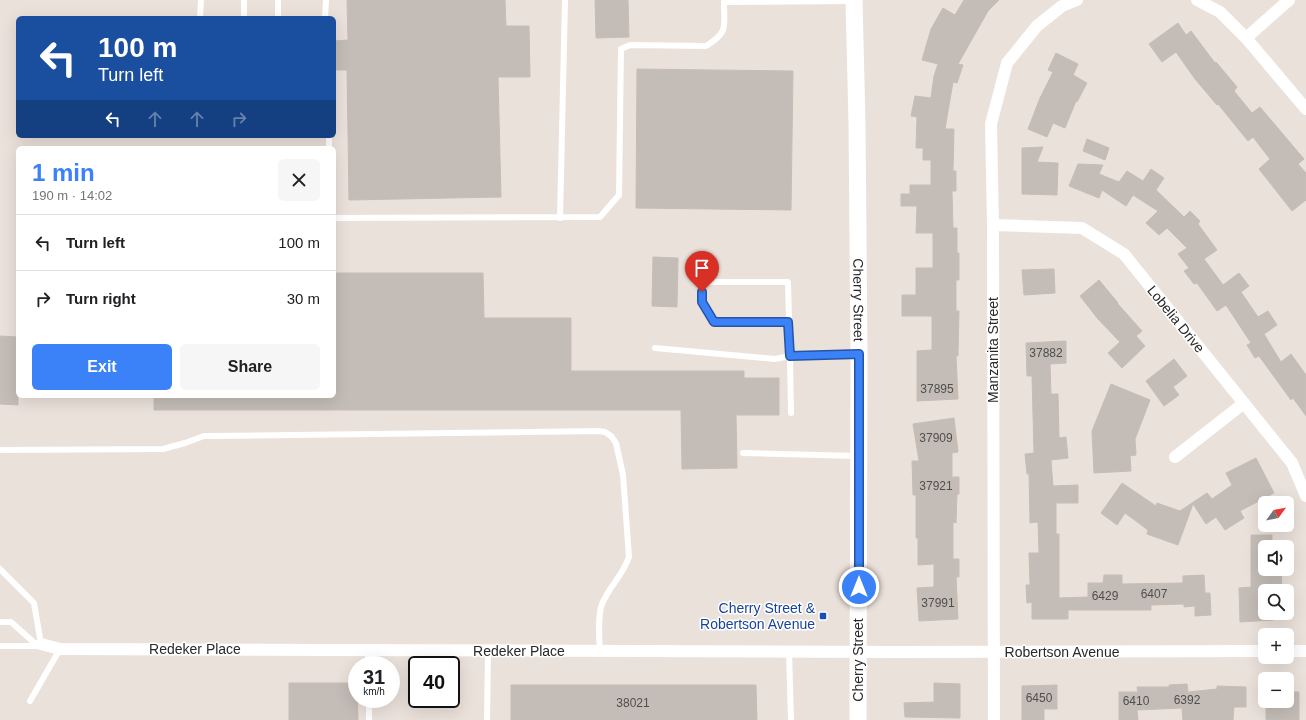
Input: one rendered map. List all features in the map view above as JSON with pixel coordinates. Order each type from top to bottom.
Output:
[{"type":"street","name":"Cherry Street","points":[[854,0],[858,123],[858,720]]},
{"type":"street","name":"Manzanita Street","points":[[994,720],[993,225],[991,124],[1007,63],[1037,26],[1062,6],[1077,0]]},
{"type":"street","points":[[1197,0],[1220,12],[1246,38],[1306,109]]},
{"type":"street","points":[[1246,38],[1289,0]]},
{"type":"street","name":"Lobelia Drive","points":[[993,225],[1082,228],[1124,254],[1292,463],[1306,496]]},
{"type":"street","points":[[1175,457],[1244,403]]},
{"type":"street","points":[[40,645],[60,649]]},
{"type":"street","name":"Redeker Place","points":[[60,649],[858,652]]},
{"type":"street","name":"Robertson Avenue","points":[[858,652],[1258,651]]},
{"type":"street","points":[[1294,651],[1306,651]]},
{"type":"lane","points":[[200,16],[201,0]]},
{"type":"lane","points":[[244,0],[244,16]]},
{"type":"lane","points":[[278,0],[278,16]]},
{"type":"lane","points":[[560,218],[565,0]]},
{"type":"lane","points":[[336,218],[600,217],[619,195],[621,49],[630,45],[706,46],[716,40],[724,31],[724,2],[854,0]]},
{"type":"lane","points":[[325,16],[326,1]]},
{"type":"lane","points":[[788,322],[714,322],[702,302],[703,282],[788,282],[791,413]]},
{"type":"lane","points":[[655,348],[775,359],[790,356],[859,354]]},
{"type":"lane","points":[[0,450],[163,449],[185,444],[204,436],[599,430],[605,432],[611,436],[616,443],[623,475],[629,557],[625,568],[602,604],[599,631],[600,651]]},
{"type":"lane","points":[[742,452],[859,456]]},
{"type":"lane","points":[[0,569],[34,603],[40,645]]},
{"type":"lane","points":[[0,622],[11,622],[40,645]]},
{"type":"lane","points":[[0,646],[40,645]]},
{"type":"lane","points":[[30,701],[60,649]]},
{"type":"lane","points":[[368,650],[368,656]]},
{"type":"lane","points":[[487,720],[488,650]]},
{"type":"lane","points":[[789,652],[791,720]]},
{"type":"lane","points":[[369,708],[369,720]]},
{"type":"building","points":[[347,0],[505,0],[506,26],[529,26],[530,77],[498,77],[501,197],[349,200],[347,70],[336,70],[336,41],[348,40]]},
{"type":"building","points":[[595,0],[628,0],[629,37],[596,38]]},
{"type":"building","points":[[964,0],[999,0],[988,11],[958,64],[963,65],[957,83],[953,82],[945,129],[954,129],[953,171],[956,171],[956,191],[952,191],[953,228],[957,228],[957,253],[959,253],[959,280],[956,280],[956,311],[959,311],[958,356],[956,356],[958,399],[917,401],[917,351],[932,350],[932,316],[902,316],[902,295],[916,295],[916,268],[933,268],[933,233],[916,233],[917,206],[901,206],[901,194],[910,194],[910,185],[931,185],[931,160],[923,160],[923,148],[916,148],[917,117],[911,116],[915,96],[931,98],[934,76],[938,64],[922,60],[931,29],[943,8],[955,15]]},
{"type":"building","points":[[1178,23],[1186,35],[1191,31],[1215,63],[1216,62],[1237,87],[1234,91],[1252,113],[1260,107],[1304,159],[1298,164],[1306,173],[1306,200],[1292,211],[1259,169],[1270,159],[1253,137],[1248,141],[1218,104],[1217,105],[1195,79],[1176,52],[1162,62],[1149,44]]},
{"type":"building","points":[[1056,53],[1078,64],[1073,75],[1087,83],[1077,102],[1076,101],[1065,128],[1053,123],[1047,137],[1028,129],[1040,98],[1053,72],[1048,70]]},
{"type":"building","points":[[637,69],[793,71],[791,210],[636,208]]},
{"type":"building","points":[[1087,139],[1109,148],[1105,160],[1083,151]]},
{"type":"building","points":[[1043,147],[1037,162],[1058,163],[1057,195],[1022,194],[1022,148]]},
{"type":"building","points":[[1078,164],[1103,165],[1099,174],[1119,182],[1127,171],[1143,181],[1151,169],[1164,178],[1156,190],[1184,217],[1190,211],[1200,221],[1198,224],[1217,250],[1204,259],[1223,285],[1239,273],[1249,286],[1241,292],[1258,317],[1268,311],[1277,325],[1264,334],[1281,362],[1291,354],[1306,375],[1306,416],[1293,398],[1291,400],[1259,356],[1255,358],[1247,345],[1251,343],[1226,305],[1217,311],[1197,283],[1194,284],[1184,271],[1189,268],[1178,254],[1187,248],[1167,228],[1159,235],[1146,223],[1158,211],[1133,195],[1126,206],[1102,190],[1099,198],[1069,186]]},
{"type":"building","points":[[653,257],[678,258],[677,307],[652,306]]},
{"type":"building","points":[[1054,269],[1055,293],[1024,295],[1022,270]]},
{"type":"building","points":[[336,273],[483,273],[484,318],[571,318],[571,371],[744,371],[744,378],[779,378],[779,415],[736,415],[737,468],[682,469],[681,410],[154,410],[154,398],[336,398]]},
{"type":"building","points":[[1099,280],[1142,331],[1136,336],[1145,346],[1122,368],[1108,353],[1120,342],[1098,319],[1080,296]]},
{"type":"building","points":[[0,336],[16,337],[16,398],[18,398],[18,405],[0,404]]},
{"type":"building","points":[[1066,341],[1066,363],[1050,364],[1051,394],[1058,394],[1059,438],[1066,437],[1068,458],[1051,460],[1053,486],[1078,485],[1078,503],[1056,503],[1056,534],[1059,534],[1059,598],[1088,597],[1088,583],[1103,583],[1104,575],[1122,575],[1122,584],[1183,583],[1183,576],[1204,575],[1205,593],[1210,593],[1211,615],[1195,616],[1195,606],[1184,607],[1184,604],[1151,605],[1151,610],[1068,610],[1068,619],[1032,619],[1032,602],[1027,603],[1026,585],[1030,585],[1029,553],[1039,553],[1038,522],[1030,523],[1029,474],[1027,474],[1025,454],[1034,453],[1032,376],[1027,376],[1026,343]]},
{"type":"building","points":[[1174,359],[1187,376],[1173,387],[1179,395],[1164,406],[1146,381]]},
{"type":"building","points":[[1111,384],[1150,400],[1135,439],[1136,455],[1130,456],[1131,471],[1094,473],[1092,431]]},
{"type":"building","points":[[954,418],[958,452],[952,453],[952,477],[959,477],[956,523],[953,522],[953,559],[959,559],[959,577],[956,577],[958,619],[919,621],[917,588],[934,587],[934,564],[918,565],[918,538],[916,538],[916,495],[913,495],[912,461],[919,461],[913,424]]},
{"type":"building","points":[[1256,458],[1274,493],[1268,496],[1258,496],[1258,501],[1240,511],[1244,518],[1225,530],[1216,517],[1206,524],[1193,504],[1178,545],[1147,534],[1148,530],[1125,513],[1117,525],[1101,513],[1122,483],[1156,506],[1157,503],[1180,511],[1207,493],[1212,499],[1232,485],[1226,473]]},
{"type":"building","points":[[1251,535],[1272,535],[1272,540],[1258,540],[1258,576],[1281,576],[1282,584],[1258,584],[1258,620],[1274,620],[1240,622],[1239,588],[1251,587]]},
{"type":"building","points":[[289,683],[348,683],[348,708],[358,708],[358,720],[289,720]]},
{"type":"building","points":[[934,683],[960,684],[960,718],[905,717],[904,703],[934,702]]},
{"type":"building","points":[[1187,684],[1188,692],[1217,689],[1217,686],[1246,687],[1246,707],[1234,707],[1233,720],[1183,720],[1182,708],[1137,710],[1138,720],[1119,720],[1119,692],[1138,692],[1137,687],[1169,687],[1169,685]]},
{"type":"building","points":[[511,685],[756,685],[757,720],[511,720]]},
{"type":"building","points":[[1057,685],[1057,709],[1044,709],[1044,720],[1022,720],[1022,686]]},
{"type":"building","points":[[1294,692],[1299,692],[1299,720],[1266,720],[1266,708],[1294,708]]},
{"type":"place","name":"Cherry Street & Robertson Avenue","points":[[823,616]]},
{"type":"route","points":[[702,292],[702,302],[714,322],[788,322],[790,356],[859,354],[859,587]]}]
